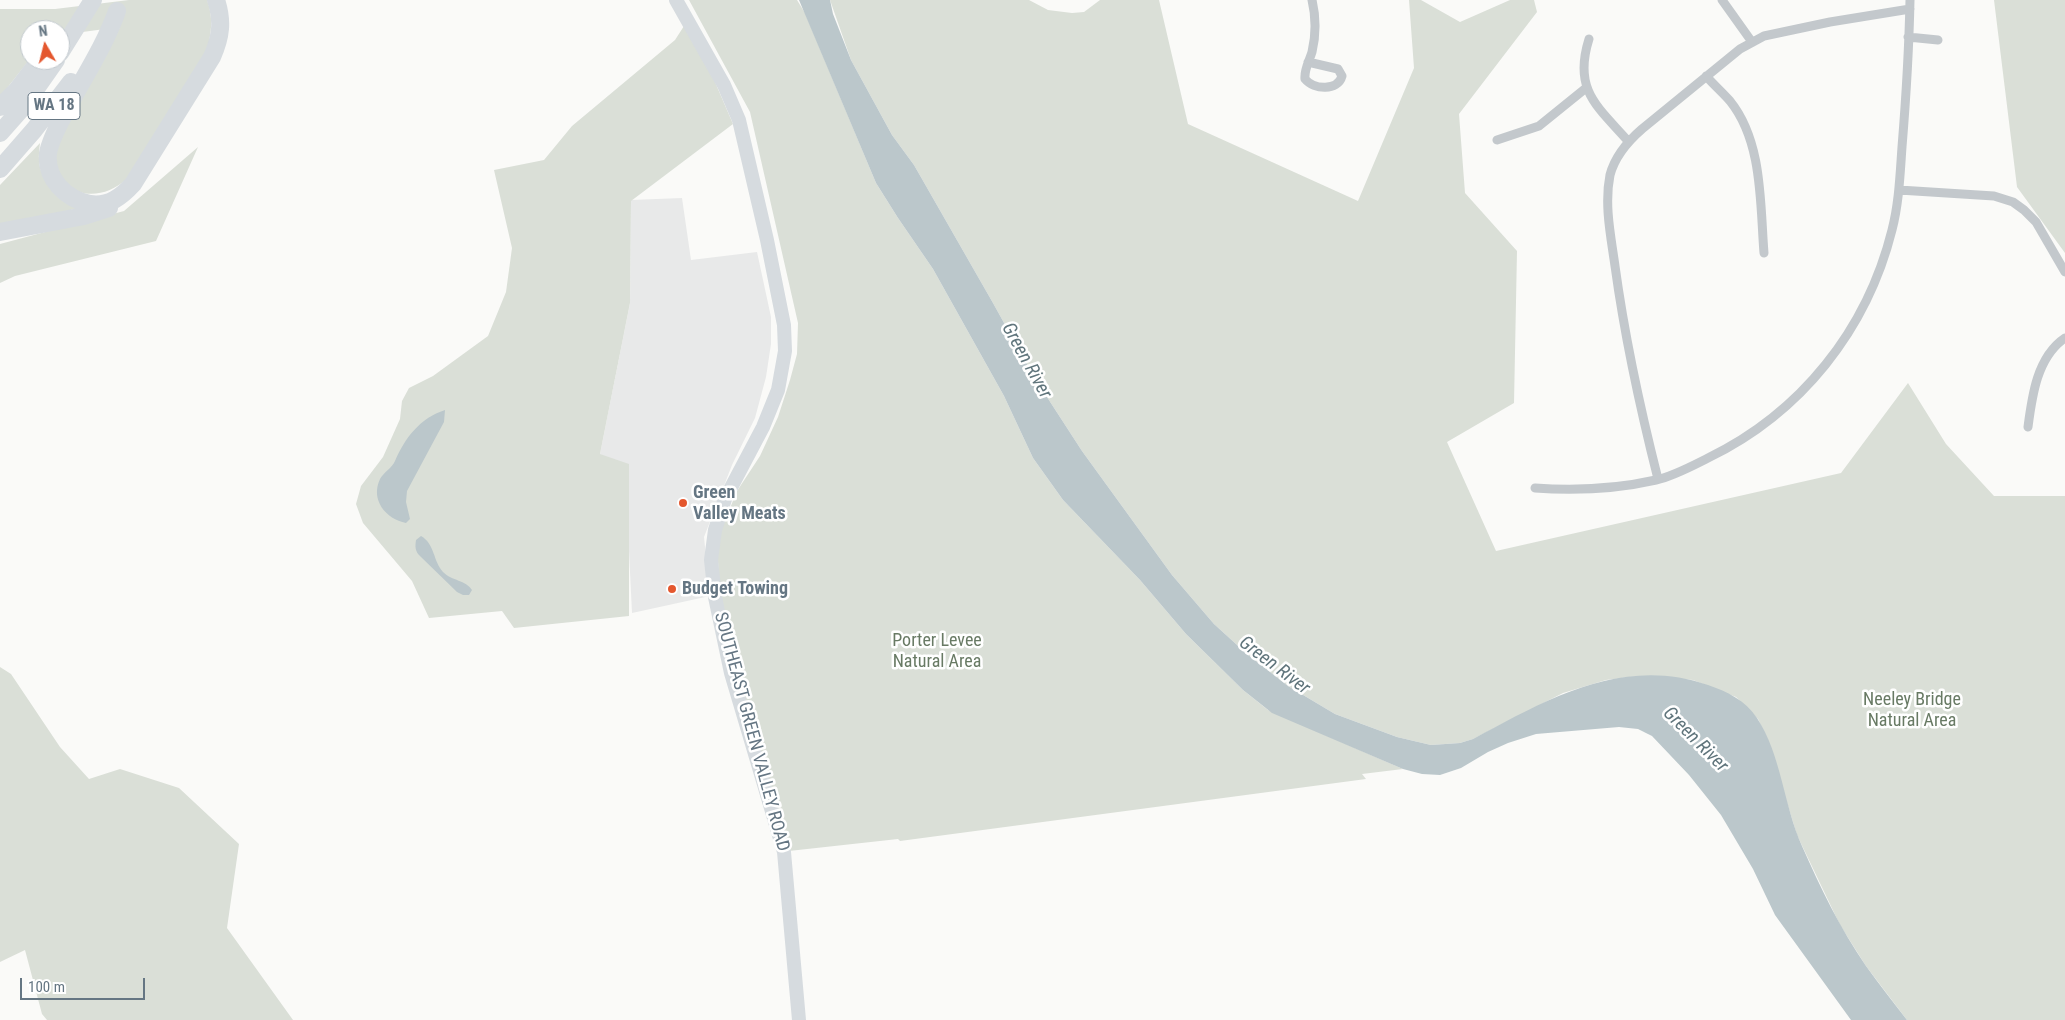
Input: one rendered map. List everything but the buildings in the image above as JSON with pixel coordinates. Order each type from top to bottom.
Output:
[{"type":"highway","points":[[70,27],[84,0]]},
{"type":"highway","points":[[70,29],[92,0]]},
{"type":"highway","points":[[121,6],[63,117],[48,153],[51,175],[60,189],[74,198],[96,204],[115,200],[134,184],[212,57],[220,38],[221,28],[216,0]]},
{"type":"highway","points":[[0,232],[96,213],[116,205],[129,196],[146,176],[224,54],[231,31],[228,0]]},
{"type":"highway","name":"WA 18","points":[[0,169],[60,98],[105,36]]},
{"type":"highway","points":[[0,107],[17,90],[32,70]]},
{"type":"highway","name":"WA 18","points":[[0,133],[49,70]]},
{"type":"street","name":"SOUTHEAST GREEN VALLEY ROAD","points":[[676,0],[724,85],[739,120],[784,324],[784,351],[778,390],[767,418],[725,499],[715,530],[711,560],[715,597],[731,673],[784,852],[799,1020]]},
{"type":"street","points":[[1308,62],[1312,53],[1315,31],[1315,14],[1312,0]]},
{"type":"street","points":[[1722,0],[1752,42]]},
{"type":"street","points":[[1535,488],[1565,490],[1605,488],[1658,479],[1721,452],[1761,426],[1794,399],[1832,359],[1856,321],[1879,270],[1893,227],[1899,190],[1906,98],[1910,4],[1787,30],[1764,36],[1752,42],[1706,76],[1628,141],[1618,156],[1612,170],[1608,188],[1608,211],[1625,334],[1658,479]]},
{"type":"street","points":[[1908,37],[1938,40]]},
{"type":"street","points":[[1589,39],[1584,62],[1586,88],[1595,104],[1628,141]]},
{"type":"street","points":[[1706,76],[1731,102],[1749,137],[1758,183],[1764,252]]},
{"type":"street","points":[[1497,140],[1539,126],[1586,88]]},
{"type":"street","points":[[1899,190],[1994,196],[2007,199],[2024,210],[2036,222],[2065,272]]},
{"type":"street","points":[[2028,427],[2037,378],[2052,351],[2065,338]]},
{"type":"shaded area","points":[[682,198],[691,260],[757,252],[771,317],[771,344],[766,377],[755,418],[732,465],[704,537],[710,596],[632,613],[628,531],[600,454],[630,303],[631,200]]},
{"type":"green space","points":[[129,0],[207,0],[211,32],[207,51],[127,179],[108,191],[87,194],[69,186],[55,165],[55,148],[120,27],[70,34],[70,20],[20,20],[21,70],[0,97],[0,9],[55,9]]},
{"type":"green space","name":"Porter Levee Natural Area","points":[[689,0],[797,0],[805,13],[876,183],[933,269],[1004,396],[1033,458],[1063,500],[1140,580],[1186,634],[1243,690],[1268,710],[1403,769],[1362,774],[1366,779],[900,841],[898,839],[789,851],[746,708],[720,604],[717,540],[737,491],[760,456],[778,417],[797,354],[798,323],[750,112]]},
{"type":"green space","name":"Neeley Bridge Natural Area","points":[[830,0],[1029,0],[1048,10],[1072,13],[1084,12],[1100,0],[1159,0],[1188,124],[1358,201],[1414,68],[1409,0],[1421,0],[1460,22],[1510,0],[1534,0],[1537,12],[1459,114],[1465,193],[1517,251],[1514,403],[1447,442],[1496,551],[1841,473],[1908,383],[1946,444],[1994,496],[2065,496],[2065,1020],[1907,1020],[1866,966],[1840,925],[1797,835],[1767,738],[1758,719],[1736,697],[1693,680],[1652,676],[1606,680],[1563,693],[1473,739],[1460,743],[1431,745],[1397,737],[1335,714],[1288,686],[1247,654],[1214,624],[1172,575],[1082,451],[1034,377],[914,165],[892,135],[851,60]]},
{"type":"green space","points":[[1994,0],[2065,0],[2065,253],[2017,187]]},
{"type":"green space","points":[[684,26],[715,82],[733,124],[631,201],[630,303],[600,454],[629,464],[629,616],[514,628],[502,611],[429,618],[412,581],[363,523],[356,504],[361,486],[383,457],[400,419],[402,401],[409,388],[433,376],[488,336],[506,292],[512,248],[494,170],[544,160],[572,126],[675,40]]},
{"type":"green space","points":[[40,143],[40,167],[43,175],[54,189],[80,208],[0,225],[0,185]]},
{"type":"green space","points":[[198,147],[156,241],[15,276],[0,283],[0,244],[124,211]]},
{"type":"green space","points":[[0,667],[11,674],[60,747],[89,779],[120,769],[179,788],[239,844],[227,928],[293,1020],[47,1020],[42,1014],[25,950],[0,962]]},
{"type":"water","name":"Green River","points":[[799,0],[830,0],[833,14],[851,60],[892,135],[914,165],[1034,377],[1082,451],[1172,575],[1214,624],[1247,654],[1288,686],[1335,714],[1397,737],[1431,745],[1460,743],[1473,739],[1557,697],[1586,686],[1615,679],[1645,675],[1676,677],[1708,685],[1736,697],[1757,718],[1765,732],[1772,748],[1796,830],[1831,907],[1866,966],[1907,1020],[1851,1020],[1775,915],[1753,869],[1721,815],[1689,775],[1652,736],[1638,729],[1619,727],[1536,734],[1488,752],[1461,768],[1440,775],[1422,774],[1403,769],[1272,713],[1243,690],[1186,634],[1140,580],[1063,500],[1033,458],[1004,396],[933,269],[876,183]]},
{"type":"water","points":[[445,410],[444,422],[407,491],[406,502],[410,519],[406,523],[399,521],[386,513],[379,501],[377,487],[380,479],[394,463],[414,430],[428,418]]},
{"type":"water","points":[[421,536],[429,543],[443,572],[469,587],[472,590],[469,595],[457,592],[418,554],[416,540]]},
{"type":"place","name":"Green Valley Meats","points":[[683,503]]},
{"type":"place","name":"Budget Towing","points":[[672,589]]}]
